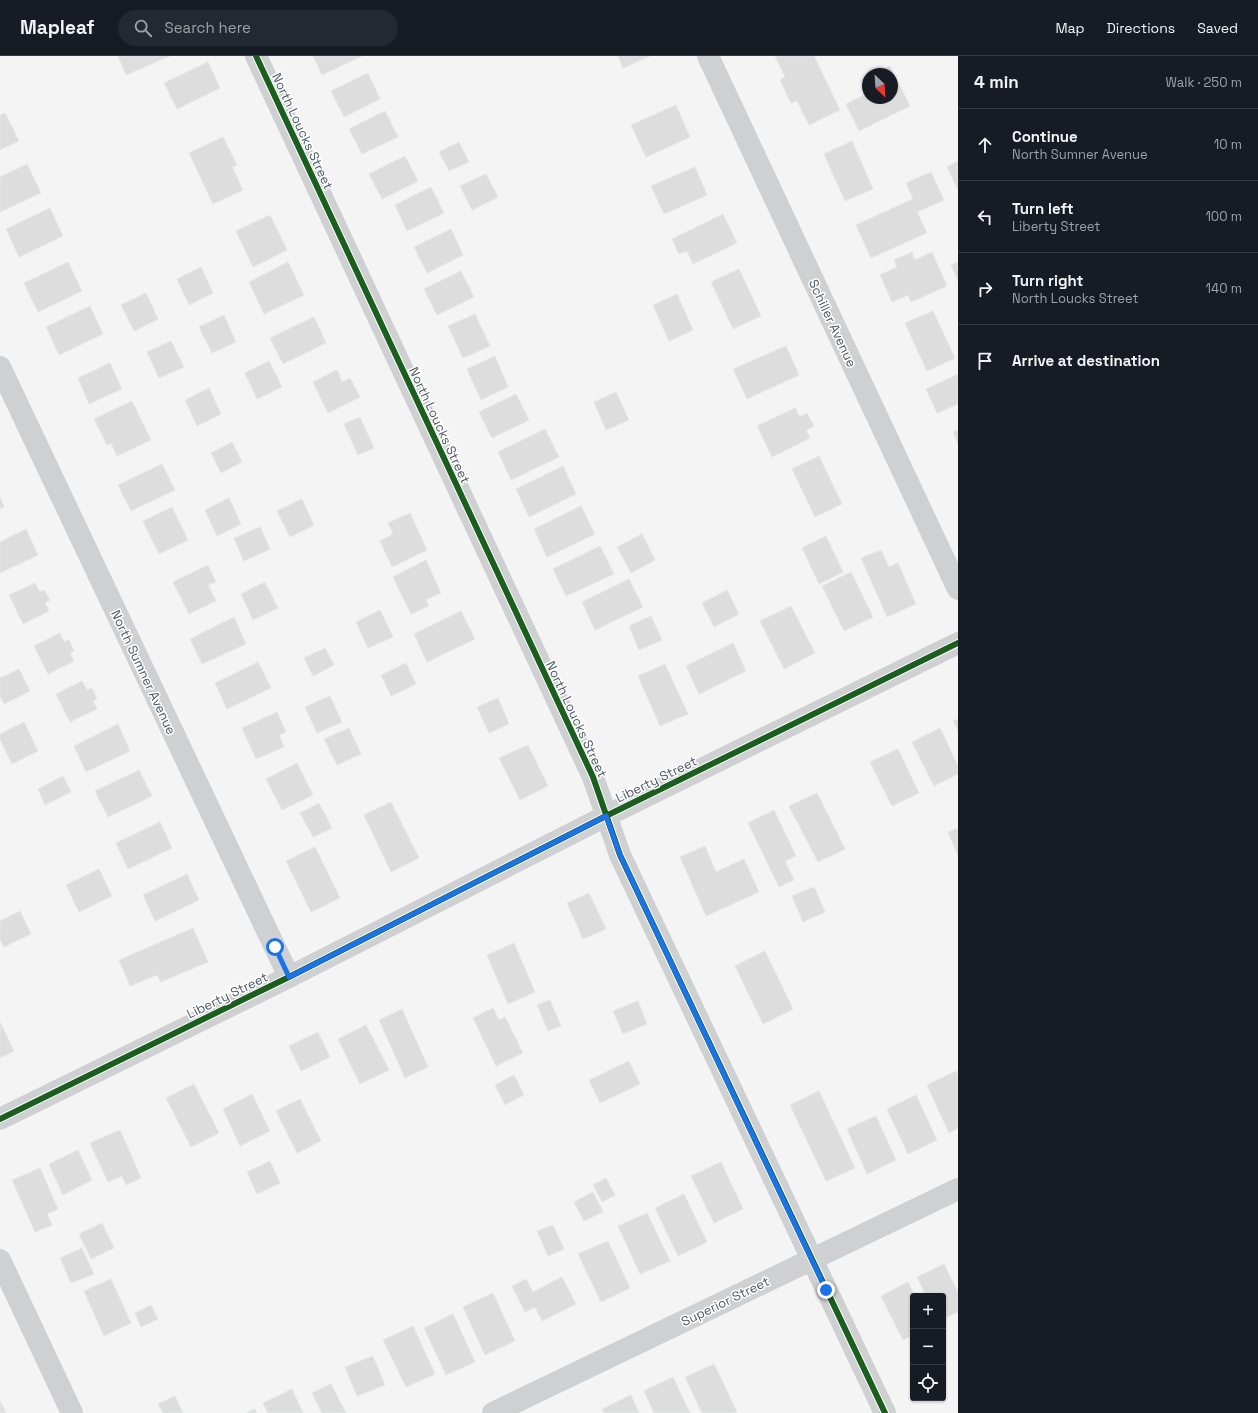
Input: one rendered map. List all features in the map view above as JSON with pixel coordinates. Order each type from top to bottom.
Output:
[{"type":"street","name":"North Loucks Street","points":[[256,56],[593,777],[620,855],[811,1260],[885,1413]]},
{"type":"street","name":"Schiller Avenue","points":[[708,56],[958,589]]},
{"type":"street","name":"North Sumner Avenue","points":[[0,367],[289,977]]},
{"type":"street","name":"Liberty Street","points":[[0,1119],[289,977],[606,816],[958,643]]},
{"type":"street","name":"Superior Street","points":[[493,1413],[958,1189]]},
{"type":"street","points":[[0,1260],[72,1413]]},
{"type":"building","points":[[118,56],[170,56],[126,75]]},
{"type":"building","points":[[313,56],[362,56],[322,75]]},
{"type":"building","points":[[618,56],[650,56],[623,68]]},
{"type":"building","points":[[775,56],[814,56],[840,110],[809,125],[797,101],[791,103],[780,80],[785,77]]},
{"type":"building","points":[[208,62],[220,88],[177,109],[164,83]]},
{"type":"building","points":[[368,73],[380,99],[344,117],[331,91]]},
{"type":"building","points":[[898,82],[910,106],[859,131],[846,104],[862,96],[862,104],[898,104]]},
{"type":"building","points":[[676,105],[690,137],[646,157],[631,125]]},
{"type":"building","points":[[385,111],[398,137],[362,154],[349,129]]},
{"type":"building","points":[[5,113],[19,141],[0,150],[0,115]]},
{"type":"building","points":[[223,137],[237,165],[232,167],[243,190],[213,204],[189,153]]},
{"type":"building","points":[[852,141],[873,189],[845,201],[824,154]]},
{"type":"building","points":[[459,142],[469,162],[449,171],[439,152]]},
{"type":"building","points":[[405,156],[418,181],[382,199],[369,174]]},
{"type":"building","points":[[958,161],[958,190],[947,167]]},
{"type":"building","points":[[27,164],[41,193],[0,212],[0,177]]},
{"type":"building","points":[[695,167],[707,195],[664,214],[651,186]]},
{"type":"building","points":[[931,172],[944,200],[917,212],[927,233],[871,258],[856,225],[913,199],[906,183]]},
{"type":"building","points":[[486,174],[498,197],[472,210],[460,186]]},
{"type":"building","points":[[431,187],[444,213],[407,231],[395,205]]},
{"type":"building","points":[[50,208],[63,236],[19,257],[6,229]]},
{"type":"building","points":[[723,214],[737,243],[693,264],[687,251],[679,254],[672,239]]},
{"type":"building","points":[[270,215],[287,250],[253,267],[236,231]]},
{"type":"building","points":[[451,229],[463,255],[427,273],[414,247]]},
{"type":"building","points":[[912,252],[915,260],[932,252],[947,286],[911,302],[908,295],[892,302],[880,275],[897,267],[894,260]]},
{"type":"building","points":[[68,262],[82,291],[38,312],[24,283]]},
{"type":"building","points":[[288,262],[304,295],[264,314],[249,282]]},
{"type":"building","points":[[958,262],[958,281],[951,265]]},
{"type":"building","points":[[201,267],[213,293],[189,305],[177,279]]},
{"type":"building","points":[[739,269],[761,316],[733,329],[711,282]]},
{"type":"building","points":[[461,271],[474,297],[437,315],[424,289]]},
{"type":"building","points":[[146,293],[158,319],[134,331],[121,305]]},
{"type":"building","points":[[677,294],[693,330],[669,341],[653,305]]},
{"type":"building","points":[[90,306],[103,334],[59,355],[46,327]]},
{"type":"building","points":[[933,311],[955,358],[927,371],[905,323]]},
{"type":"building","points":[[475,314],[490,346],[463,358],[448,326]]},
{"type":"building","points":[[224,315],[236,342],[212,353],[199,327]]},
{"type":"building","points":[[314,317],[326,343],[283,364],[270,338]]},
{"type":"building","points":[[171,341],[184,367],[159,378],[147,352]]},
{"type":"building","points":[[786,346],[799,375],[747,399],[733,369]]},
{"type":"building","points":[[495,356],[508,387],[481,400],[467,369]]},
{"type":"building","points":[[269,361],[282,387],[257,399],[245,373]]},
{"type":"building","points":[[110,363],[122,389],[89,404],[78,378]]},
{"type":"building","points":[[337,370],[342,382],[350,378],[360,397],[328,413],[313,382]]},
{"type":"building","points":[[958,374],[958,404],[937,413],[926,389]]},
{"type":"building","points":[[209,388],[221,414],[197,426],[185,400]]},
{"type":"building","points":[[616,392],[629,420],[606,430],[594,402]]},
{"type":"building","points":[[516,394],[529,420],[492,438],[479,412]]},
{"type":"building","points":[[132,401],[151,440],[117,456],[111,443],[107,445],[94,419]]},
{"type":"building","points":[[795,408],[800,417],[807,413],[814,426],[806,430],[810,438],[772,457],[757,426]]},
{"type":"building","points":[[360,417],[374,448],[358,455],[344,424]]},
{"type":"building","points":[[545,429],[559,457],[511,480],[498,452]]},
{"type":"building","points":[[958,430],[958,444],[953,432]]},
{"type":"building","points":[[232,442],[242,462],[221,473],[211,453]]},
{"type":"building","points":[[819,456],[842,504],[815,517],[792,469]]},
{"type":"building","points":[[162,464],[175,490],[131,511],[118,485]]},
{"type":"building","points":[[563,466],[576,494],[529,517],[516,489]]},
{"type":"building","points":[[0,497],[4,507],[0,509]]},
{"type":"building","points":[[229,498],[241,524],[217,536],[205,510]]},
{"type":"building","points":[[302,499],[314,525],[290,537],[277,511]]},
{"type":"building","points":[[581,506],[595,534],[547,557],[534,529]]},
{"type":"building","points":[[172,507],[188,540],[159,554],[143,521]]},
{"type":"building","points":[[410,513],[427,550],[392,567],[380,541],[393,534],[388,523]]},
{"type":"building","points":[[260,527],[270,549],[244,561],[234,538]]},
{"type":"building","points":[[26,529],[38,555],[0,573],[0,542]]},
{"type":"building","points":[[642,534],[655,560],[631,573],[617,547]]},
{"type":"building","points":[[826,536],[843,572],[819,584],[802,548]]},
{"type":"building","points":[[600,546],[614,574],[566,596],[553,569]]},
{"type":"building","points":[[881,550],[889,567],[898,563],[916,604],[887,617],[861,558]]},
{"type":"building","points":[[426,560],[441,593],[426,600],[429,606],[411,614],[393,577]]},
{"type":"building","points":[[208,565],[216,582],[208,585],[216,601],[189,614],[173,582]]},
{"type":"building","points":[[851,572],[873,617],[844,631],[822,586]]},
{"type":"building","points":[[629,579],[643,607],[595,630],[582,602]]},
{"type":"building","points":[[265,582],[278,608],[253,620],[241,594]]},
{"type":"building","points":[[35,583],[40,592],[44,590],[50,600],[45,603],[49,611],[23,624],[9,595]]},
{"type":"building","points":[[727,590],[739,614],[714,627],[702,603]]},
{"type":"building","points":[[791,606],[815,653],[784,669],[760,621]]},
{"type":"building","points":[[380,610],[393,637],[368,648],[356,622]]},
{"type":"building","points":[[461,611],[475,639],[427,662],[414,634]]},
{"type":"building","points":[[651,616],[662,640],[639,650],[629,626]]},
{"type":"building","points":[[234,617],[246,644],[202,664],[190,639]]},
{"type":"building","points":[[60,633],[64,642],[69,640],[74,651],[70,653],[74,661],[48,674],[34,646]]},
{"type":"building","points":[[733,643],[746,671],[699,694],[686,666]]},
{"type":"building","points":[[325,648],[334,665],[313,676],[304,658]]},
{"type":"building","points":[[258,662],[271,688],[227,709],[215,683]]},
{"type":"building","points":[[406,663],[416,684],[391,696],[381,675]]},
{"type":"building","points":[[665,664],[688,714],[660,726],[638,676]]},
{"type":"building","points":[[19,669],[30,691],[4,704],[0,696],[0,678]]},
{"type":"building","points":[[82,681],[87,690],[92,688],[97,699],[93,701],[97,709],[70,722],[56,694]]},
{"type":"building","points":[[330,696],[342,722],[317,733],[305,707]]},
{"type":"building","points":[[498,698],[509,724],[489,733],[477,707]]},
{"type":"building","points":[[277,712],[286,732],[279,735],[284,747],[256,759],[242,728]]},
{"type":"building","points":[[958,719],[958,731],[953,721]]},
{"type":"building","points":[[24,722],[38,751],[12,764],[0,739],[0,734]]},
{"type":"building","points":[[118,724],[130,751],[86,772],[74,746]]},
{"type":"building","points":[[349,728],[361,754],[337,765],[324,739]]},
{"type":"building","points":[[940,728],[958,766],[958,774],[934,786],[912,742]]},
{"type":"building","points":[[528,745],[548,786],[520,800],[499,758]]},
{"type":"building","points":[[898,749],[919,793],[892,806],[870,762]]},
{"type":"building","points":[[297,763],[313,795],[282,810],[266,779]]},
{"type":"building","points":[[139,770],[152,796],[108,817],[95,791]]},
{"type":"building","points":[[63,776],[71,792],[45,805],[38,789]]},
{"type":"building","points":[[817,793],[845,849],[818,862],[789,806]]},
{"type":"building","points":[[391,802],[419,858],[391,872],[364,815]]},
{"type":"building","points":[[319,803],[332,828],[313,837],[300,813]]},
{"type":"building","points":[[774,810],[796,856],[785,861],[794,880],[779,887],[748,823]]},
{"type":"building","points":[[160,822],[172,848],[128,869],[116,843]]},
{"type":"building","points":[[958,828],[958,856],[948,832]]},
{"type":"building","points":[[705,846],[716,872],[744,859],[759,892],[706,916],[680,857]]},
{"type":"building","points":[[315,847],[340,898],[311,912],[286,861]]},
{"type":"building","points":[[99,869],[112,896],[79,912],[66,885]]},
{"type":"building","points":[[187,874],[199,900],[155,921],[143,895]]},
{"type":"building","points":[[814,887],[825,912],[803,922],[792,896]]},
{"type":"building","points":[[589,893],[606,929],[583,939],[567,903]]},
{"type":"building","points":[[20,911],[31,934],[4,947],[0,939],[0,921]]},
{"type":"building","points":[[193,928],[208,962],[161,982],[157,975],[130,986],[119,960]]},
{"type":"building","points":[[514,943],[535,992],[508,1004],[487,955]]},
{"type":"building","points":[[765,951],[793,1009],[763,1024],[735,966]]},
{"type":"building","points":[[550,1000],[561,1026],[548,1031],[537,1005]]},
{"type":"building","points":[[638,1001],[647,1024],[623,1034],[613,1011]]},
{"type":"building","points":[[493,1008],[499,1020],[505,1017],[523,1053],[496,1066],[473,1018]]},
{"type":"building","points":[[402,1009],[428,1067],[405,1078],[379,1020]]},
{"type":"building","points":[[0,1022],[14,1051],[0,1058]]},
{"type":"building","points":[[366,1025],[389,1070],[360,1084],[338,1039]]},
{"type":"building","points":[[318,1032],[330,1057],[301,1071],[289,1046]]},
{"type":"building","points":[[629,1061],[640,1084],[600,1103],[589,1080]]},
{"type":"building","points":[[956,1071],[958,1075],[958,1128],[949,1133],[927,1085]]},
{"type":"building","points":[[514,1075],[524,1095],[505,1105],[495,1085]]},
{"type":"building","points":[[194,1084],[219,1133],[191,1147],[166,1098]]},
{"type":"building","points":[[819,1091],[855,1168],[826,1181],[790,1105]]},
{"type":"building","points":[[252,1094],[270,1131],[240,1146],[223,1109]]},
{"type":"building","points":[[916,1095],[937,1140],[908,1154],[887,1109]]},
{"type":"building","points":[[300,1099],[321,1141],[297,1153],[276,1111]]},
{"type":"building","points":[[876,1116],[896,1160],[867,1174],[847,1129]]},
{"type":"building","points":[[120,1130],[141,1178],[126,1185],[122,1176],[108,1182],[90,1143]]},
{"type":"building","points":[[78,1150],[92,1180],[63,1195],[49,1164]]},
{"type":"building","points":[[270,1161],[280,1183],[257,1194],[247,1172]]},
{"type":"building","points":[[721,1162],[743,1209],[714,1223],[691,1176]]},
{"type":"building","points":[[40,1168],[58,1209],[47,1214],[52,1225],[35,1232],[12,1180]]},
{"type":"building","points":[[606,1178],[615,1195],[602,1202],[593,1185]]},
{"type":"building","points":[[593,1192],[603,1212],[584,1221],[574,1202]]},
{"type":"building","points":[[684,1194],[707,1242],[678,1256],[655,1208]]},
{"type":"building","points":[[647,1213],[670,1261],[640,1274],[618,1226]]},
{"type":"building","points":[[102,1223],[114,1248],[91,1259],[79,1234]]},
{"type":"building","points":[[553,1225],[564,1249],[548,1256],[537,1231]]},
{"type":"building","points":[[608,1241],[630,1288],[601,1302],[578,1254]]},
{"type":"building","points":[[82,1248],[94,1274],[71,1283],[60,1258]]},
{"type":"building","points":[[944,1264],[958,1292],[958,1312],[946,1318],[946,1293],[925,1293],[917,1277]]},
{"type":"building","points":[[562,1277],[576,1304],[542,1321],[535,1307],[525,1312],[512,1286],[526,1279],[533,1292]]},
{"type":"building","points":[[111,1279],[131,1323],[104,1336],[84,1291]]},
{"type":"building","points":[[908,1282],[914,1293],[910,1293],[910,1336],[903,1340],[881,1296]]},
{"type":"building","points":[[493,1293],[515,1341],[485,1355],[463,1307]]},
{"type":"building","points":[[151,1305],[158,1319],[141,1327],[135,1313]]},
{"type":"building","points":[[453,1314],[475,1362],[446,1375],[424,1328]]},
{"type":"building","points":[[413,1326],[435,1374],[406,1387],[383,1340]]},
{"type":"building","points":[[373,1356],[385,1385],[357,1396],[345,1367]]},
{"type":"building","points":[[714,1364],[737,1412],[702,1413],[685,1377]]},
{"type":"building","points":[[673,1377],[690,1413],[654,1413],[644,1391]]},
{"type":"building","points":[[331,1384],[346,1413],[322,1413],[312,1393]]},
{"type":"building","points":[[292,1389],[303,1413],[268,1413],[263,1403]]},
{"type":"building","points":[[631,1395],[639,1413],[604,1413],[602,1409]]},
{"type":"building","points":[[175,1396],[183,1413],[163,1413],[158,1404]]},
{"type":"building","points":[[0,1401],[6,1413],[0,1413]]},
{"type":"building","points":[[255,1409],[257,1413],[246,1413]]},
{"type":"cycle path","points":[[256,56],[593,777],[620,855],[885,1413]]},
{"type":"cycle path","points":[[0,1119],[289,977],[606,816],[958,643]]},
{"type":"route","points":[[275,947],[289,977],[606,816],[620,855],[826,1290]]}]
